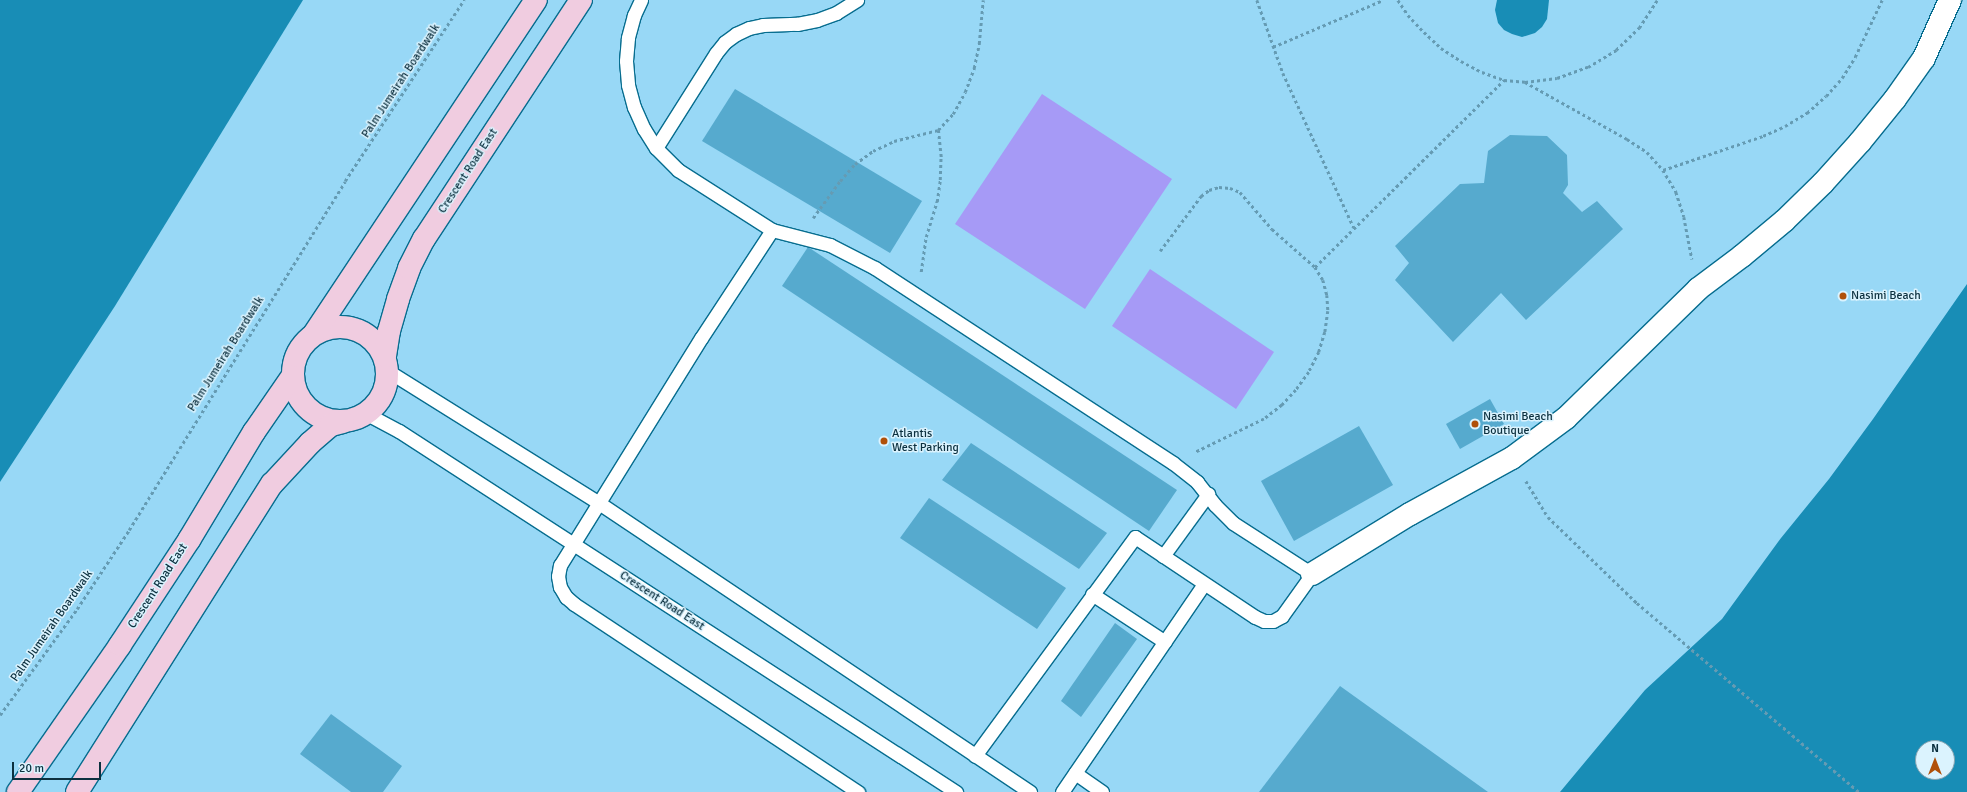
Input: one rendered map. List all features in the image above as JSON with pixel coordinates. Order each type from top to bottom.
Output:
[{"type":"main road","name":"Crescent Road East","points":[[18,792],[120,645],[189,540],[254,432],[292,377],[297,352],[314,334],[536,0]]},
{"type":"main road","name":"Crescent Road East","points":[[367,414],[383,395],[389,331],[409,268],[424,238],[581,0]]},
{"type":"main road","name":"Crescent Road East","points":[[314,334],[337,326],[361,331],[380,347],[387,364]]},
{"type":"main road","points":[[292,377],[300,400],[318,417],[343,422]]},
{"type":"main road","points":[[77,792],[272,484],[310,442],[331,425],[367,414]]},
{"type":"street","points":[[1312,574],[1404,518],[1512,458],[1571,414],[1698,289],[1742,256],[1784,221],[1823,183],[1860,142],[1924,58],[1950,0]]},
{"type":"lane","points":[[641,0],[634,15],[628,38],[626,61],[628,85],[634,107],[641,121],[656,148],[666,160],[690,179],[772,230],[830,246],[853,256],[918,296],[1186,472],[1208,494],[1219,510],[1233,523],[1312,574],[1282,616],[1273,621],[1264,621],[1254,617],[1135,537],[975,756]]},
{"type":"lane","points":[[656,148],[716,53],[725,42],[736,34],[749,28],[763,25],[798,24],[817,20],[836,13],[857,0]]},
{"type":"lane","points":[[772,230],[701,338],[560,565],[558,576],[560,587],[566,597],[858,792]]},
{"type":"lane","points":[[387,364],[599,503],[1030,792]]},
{"type":"lane","name":"Crescent Road East","points":[[367,414],[399,431],[956,792]]},
{"type":"lane","points":[[1163,556],[1208,494]]},
{"type":"lane","points":[[1062,792],[1204,584]]},
{"type":"lane","points":[[1092,594],[1165,642]]},
{"type":"lane","points":[[1075,773],[1102,792]]},
{"type":"path","name":"Palm Jumeirah Boardwalk","points":[[0,715],[77,609],[129,530],[333,200],[464,0]]},
{"type":"path","points":[[798,238],[840,181],[855,164],[873,151],[894,142],[938,130],[953,114],[965,92],[974,68],[979,44],[983,0]]},
{"type":"path","points":[[1257,0],[1273,47],[1292,93],[1354,228]]},
{"type":"path","points":[[1273,47],[1383,0]]},
{"type":"path","points":[[1398,0],[1424,32],[1441,48],[1482,72],[1504,80],[1525,82],[1557,78],[1588,67],[1610,54],[1639,28],[1657,0]]},
{"type":"path","points":[[1663,170],[1763,136],[1786,126],[1807,113],[1826,96],[1842,78],[1855,57],[1882,0]]},
{"type":"path","points":[[1315,267],[1504,80]]},
{"type":"path","points":[[1525,82],[1627,138],[1647,152],[1663,170],[1676,192],[1684,217],[1698,289]]},
{"type":"path","points":[[918,296],[926,236],[937,202],[940,180],[941,157],[938,130]]},
{"type":"path","points":[[1160,251],[1201,196],[1209,190],[1219,186],[1230,188],[1240,192],[1272,229],[1315,267],[1323,280],[1327,295],[1328,311],[1326,325],[1318,352],[1309,372],[1296,390],[1282,405],[1264,419],[1173,463]]},
{"type":"path","points":[[1512,458],[1548,517],[1637,603],[1859,792]]},
{"type":"shaded area","points":[[1042,94],[1172,179],[1085,309],[955,224]]},
{"type":"shaded area","points":[[1150,269],[1274,352],[1236,409],[1112,326]]},
{"type":"water","points":[[0,0],[303,0],[115,306],[0,482]]},
{"type":"water","points":[[1497,0],[1549,0],[1547,19],[1542,27],[1535,33],[1522,37],[1512,34],[1504,30],[1498,23],[1495,10]]},
{"type":"water","points":[[1967,284],[1967,792],[1560,792],[1645,690],[1722,619],[1781,538],[1829,479],[1873,419]]},
{"type":"building","points":[[735,89],[922,201],[890,253],[702,141]]},
{"type":"building","points":[[1510,135],[1547,136],[1567,155],[1568,185],[1563,193],[1582,212],[1597,201],[1623,229],[1526,320],[1501,293],[1453,342],[1395,280],[1409,263],[1395,246],[1460,184],[1484,183],[1488,151]]},
{"type":"building","points":[[808,247],[1177,490],[1149,531],[782,286]]},
{"type":"building","name":"Nasimi Beach Boutique","points":[[1490,399],[1504,424],[1460,449],[1446,424]]},
{"type":"building","points":[[1359,426],[1393,485],[1294,541],[1261,481]]},
{"type":"building","points":[[971,443],[1107,533],[1079,569],[942,480]]},
{"type":"building","points":[[929,498],[1066,588],[1037,629],[900,538]]},
{"type":"building","points":[[1115,623],[1137,639],[1081,717],[1061,701]]},
{"type":"building","points":[[1340,686],[1488,792],[1259,792]]},
{"type":"building","points":[[331,714],[402,766],[383,792],[351,792],[300,754]]},
{"type":"place","name":"Nasimi Beach","points":[[1843,296]]},
{"type":"place","name":"Nasimi Beach Boutique","points":[[1475,424]]},
{"type":"place","name":"Atlantis West Parking","points":[[884,441]]}]
